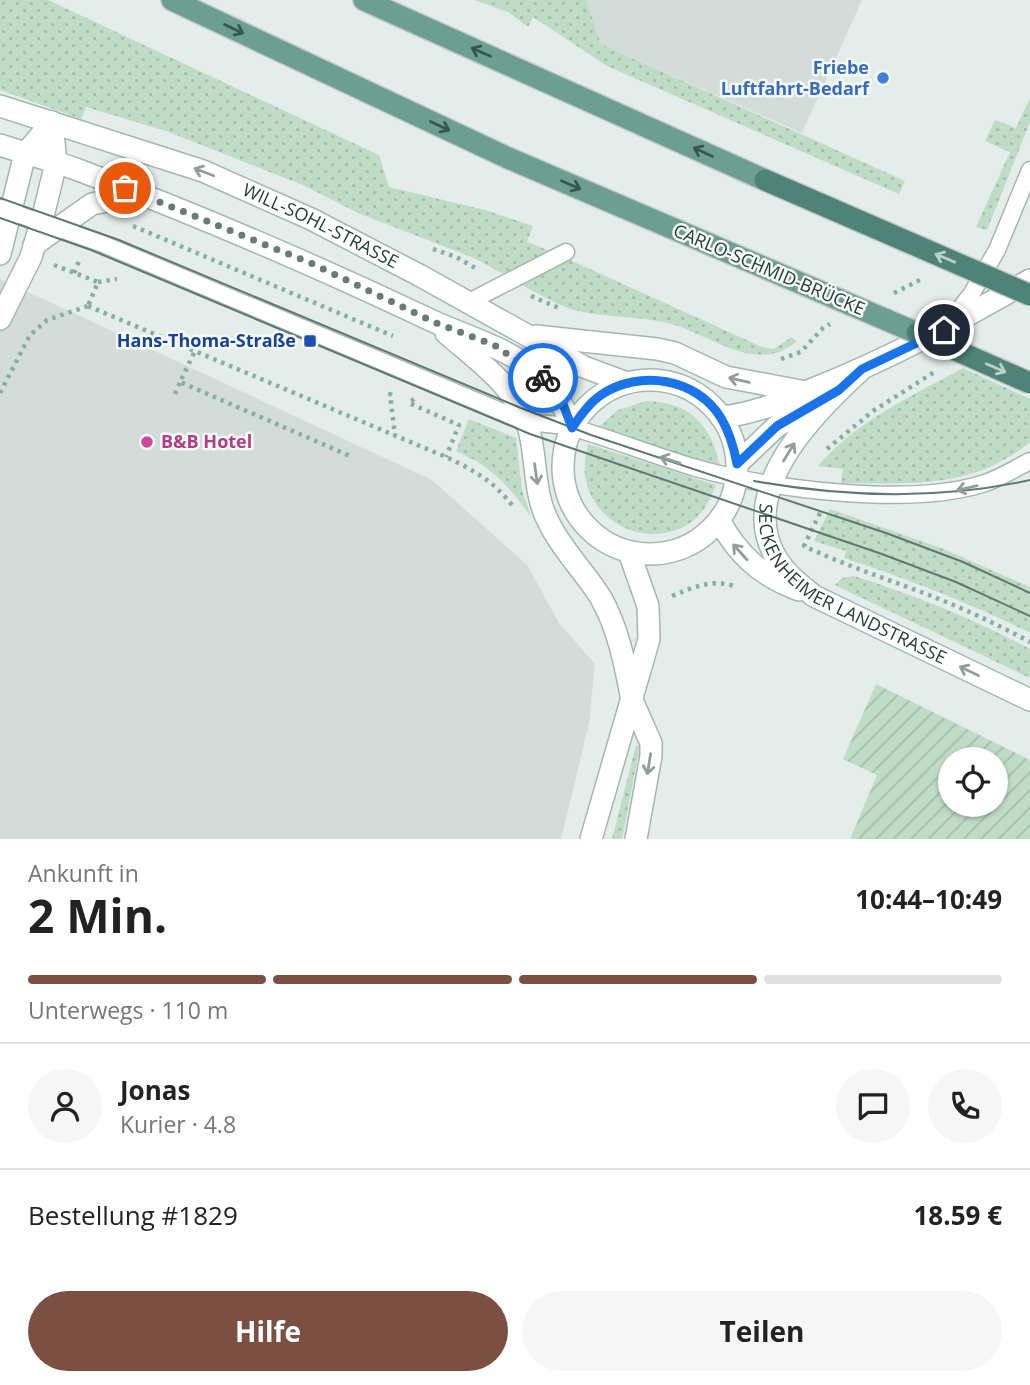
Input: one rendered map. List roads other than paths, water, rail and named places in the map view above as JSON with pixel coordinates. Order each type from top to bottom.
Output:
[{"type":"highway","points":[[765,180],[1030,295]]},
{"type":"highway","name":"CARLO-SCHMID-BRÜCKE","points":[[917,333],[1030,383]]},
{"type":"main road","name":"CARLO-SCHMID-BRÜCKE","points":[[172,0],[508,158],[917,333]]},
{"type":"main road","points":[[364,0],[765,180]]},
{"type":"main road","name":"WILL-SOHL-STRASSE","points":[[0,106],[203,171],[311,219],[469,302],[584,367],[627,383]]},
{"type":"main road","points":[[0,254],[5,210],[25,154],[52,122]]},
{"type":"main road","points":[[50,225],[56,163],[52,122]]},
{"type":"main road","name":"WILL-SOHL-STRASSE","points":[[0,145],[141,194],[313,264],[434,322],[494,345],[540,374],[563,404],[572,428]]},
{"type":"main road","points":[[0,319],[32,257],[34,245],[50,225],[92,204],[141,194]]},
{"type":"main road","name":"SECKENHEIMER LANDSTRASSE","points":[[721,418],[767,408],[862,369],[944,330],[1030,280]]},
{"type":"main road","points":[[434,322],[512,393],[526,422],[539,498],[549,524],[600,597],[612,619],[622,648],[632,700],[651,743],[636,839]]},
{"type":"main road","points":[[525,335],[657,349],[675,353],[726,377],[806,392]]},
{"type":"main road","name":"SECKENHEIMER LANDSTRASSE","points":[[862,369],[813,418],[793,445],[771,484],[766,530],[773,552],[788,573],[814,596],[1030,700]]},
{"type":"main road","name":"SECKENHEIMER LANDSTRASSE","points":[[642,380],[672,383],[700,396],[721,418],[732,440],[736,471],[730,502],[719,520],[705,534],[688,545],[669,552],[629,552],[610,545],[594,534],[581,520],[565,485],[565,446],[572,428],[590,404],[601,395],[627,383],[642,380]]},
{"type":"main road","name":"SECKENHEIMER LANDSTRASSE","points":[[736,471],[777,426],[839,390]]},
{"type":"main road","points":[[719,520],[732,542],[751,564],[776,582],[814,596]]},
{"type":"main road","points":[[591,839],[649,639],[648,606],[629,552]]},
{"type":"lane","points":[[944,330],[972,293],[997,250],[1030,170]]},
{"type":"lane","points":[[5,210],[103,244],[526,422],[572,428],[662,458],[736,471],[771,484],[885,494],[955,491],[982,484],[1030,461]]},
{"type":"lane","points":[[469,302],[566,252]]},
{"type":"tram line","points":[[0,198],[119,240],[591,435],[886,533],[963,562],[1030,593]]},
{"type":"tram line","points":[[0,218],[91,250],[530,434],[879,553],[956,582],[1030,616]]},
{"type":"tram line","points":[[754,481],[822,490],[892,494],[962,491],[1030,480]]},
{"type":"place","name":"Friebe Luftfahrt-Bedarf","points":[[883,78]]},
{"type":"place","name":"Hans-Thoma-Straße","points":[[310,341]]},
{"type":"place","name":"B&B Hotel","points":[[147,442]]}]
